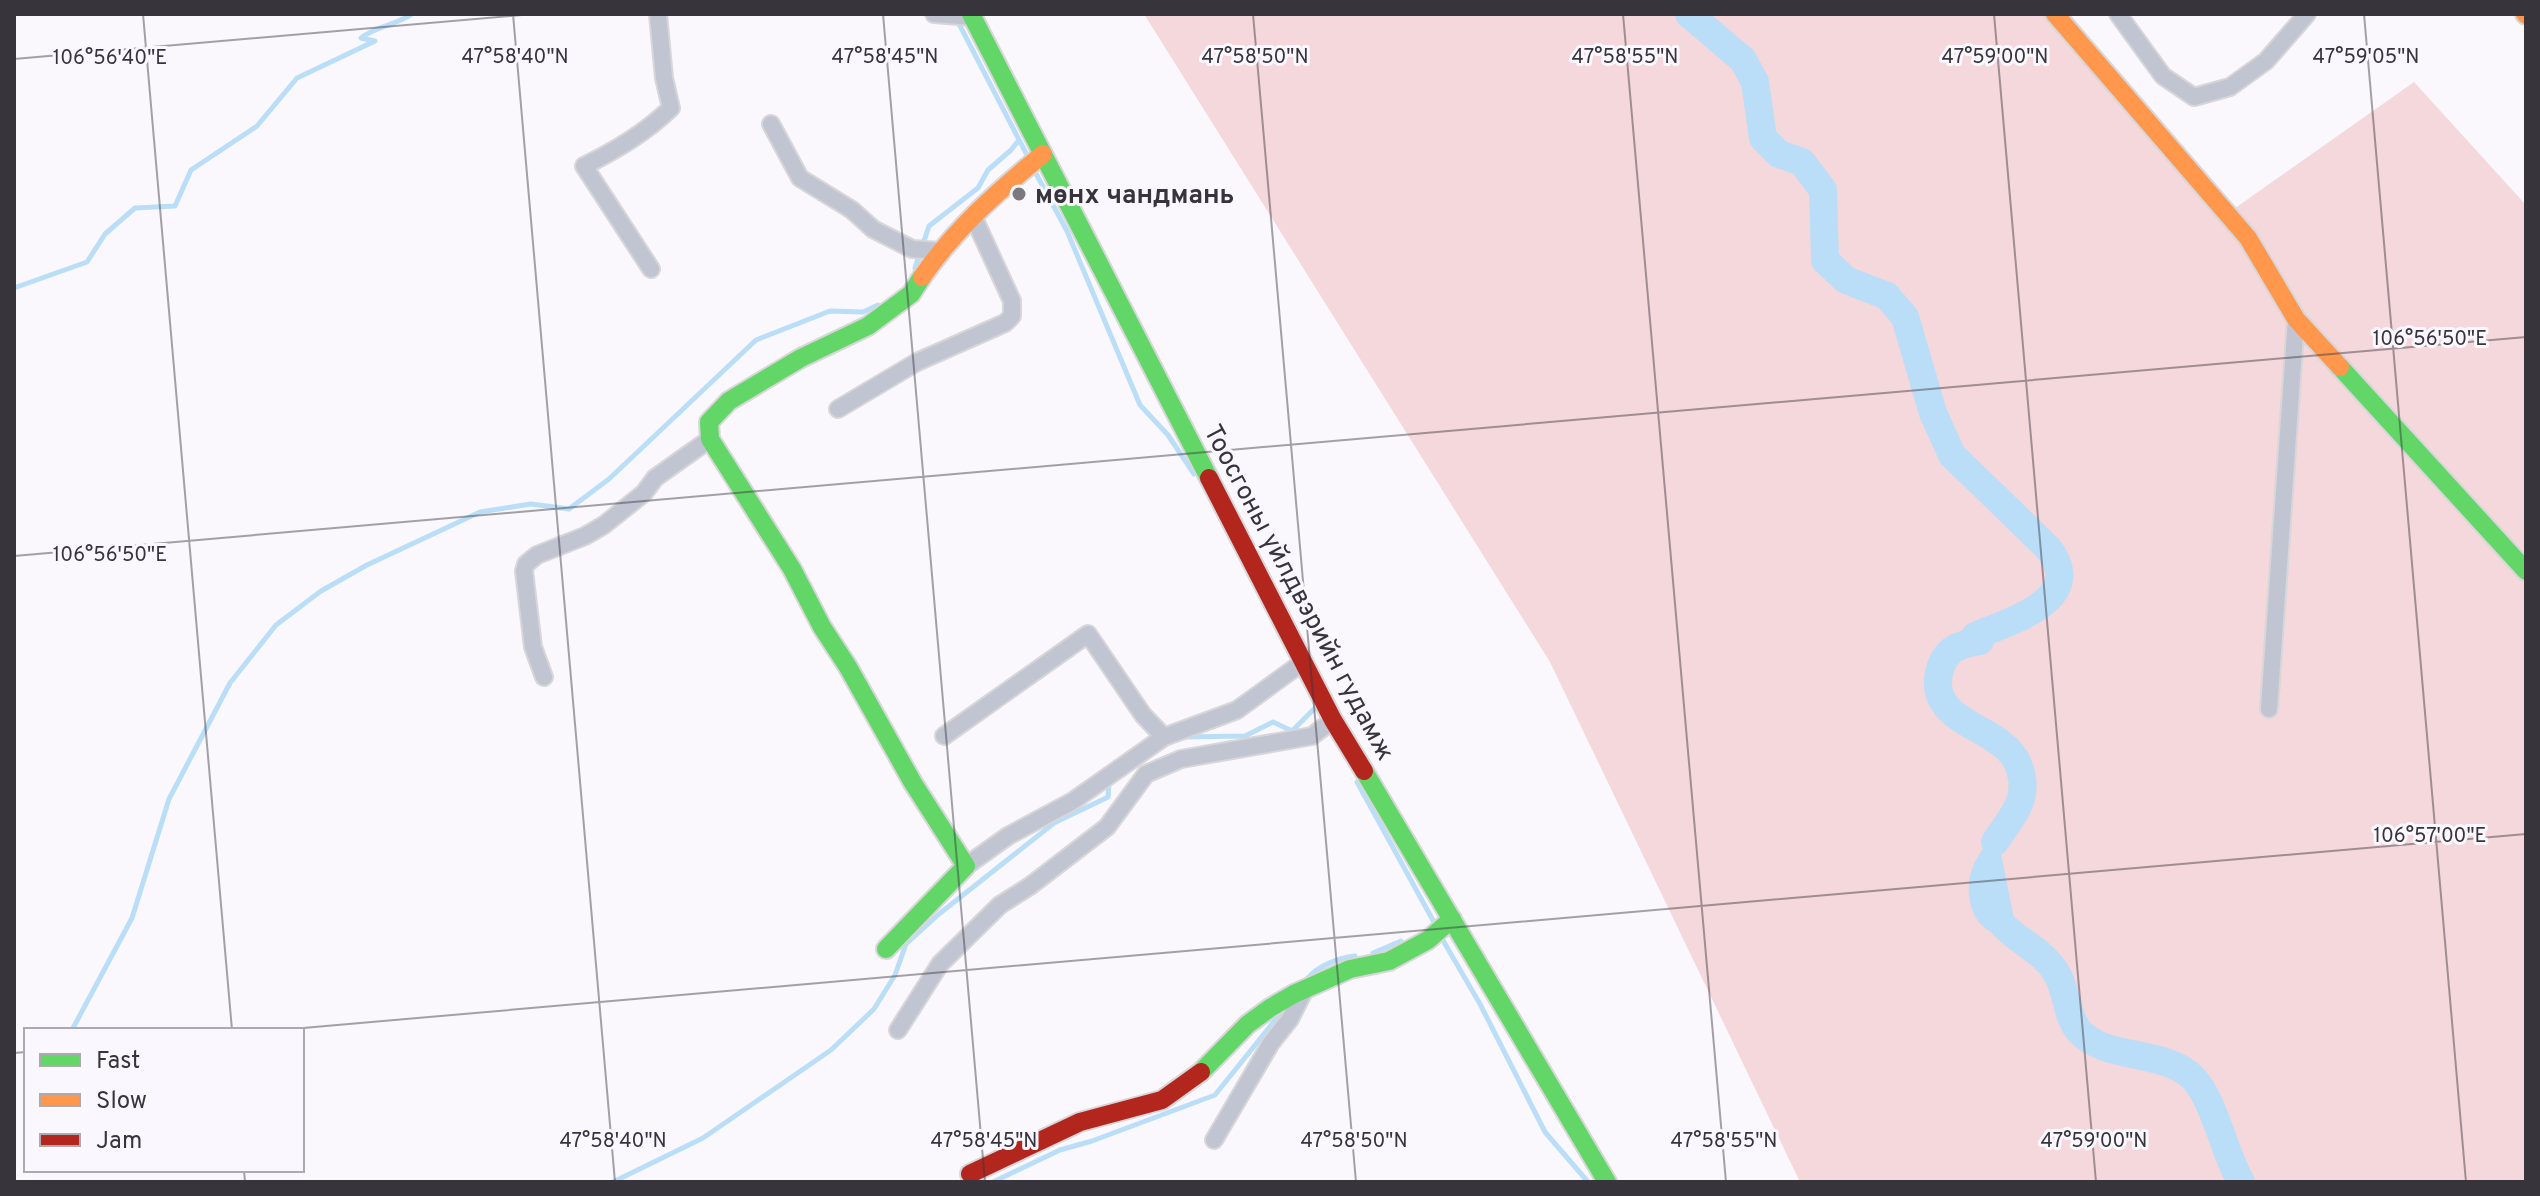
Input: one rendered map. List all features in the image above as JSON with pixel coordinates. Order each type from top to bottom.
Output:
[{"type":"street","points":[[651,269],[584,166],[616,150],[652,126],[671,108],[664,78],[658,14]]},
{"type":"street","points":[[934,14],[971,15]]},
{"type":"street","points":[[2055,14],[2248,238],[2296,319],[2526,571]]},
{"type":"street","points":[[2118,14],[2163,76],[2194,97],[2230,87],[2266,61],[2307,14]]},
{"type":"street","name":"Тоосгоны үйлдвэрийн гудамж","points":[[971,15],[1333,720],[1607,1182]]},
{"type":"street","points":[[771,124],[800,178],[852,210],[873,229],[912,249],[940,251]]},
{"type":"street","points":[[966,866],[913,783],[822,627],[792,569],[710,439],[709,422],[716,411],[801,358],[868,326],[911,294],[940,251],[973,216],[995,193],[1043,154]]},
{"type":"street","points":[[838,409],[917,362],[1005,323],[1012,316],[1012,301],[973,216]]},
{"type":"street","points":[[2269,709],[2296,319]]},
{"type":"street","points":[[544,677],[533,647],[524,571],[526,564],[537,555],[604,525],[644,493],[655,478],[710,439]]},
{"type":"street","points":[[944,736],[1088,634],[1143,715],[1164,737]]},
{"type":"street","points":[[886,949],[966,866],[1008,836],[1073,801],[1164,737],[1237,710],[1303,662]]},
{"type":"street","points":[[898,1030],[940,964],[1000,905],[1107,827],[1146,774],[1181,759],[1312,736],[1333,720]]},
{"type":"street","points":[[970,1174],[1080,1122],[1162,1100],[1204,1070],[1248,1024],[1305,989],[1350,969],[1389,961],[1428,940],[1452,919]]},
{"type":"street","points":[[1214,1140],[1271,1043],[1290,1019],[1305,989]]},
{"type":"shaded area","points":[[1144,14],[2055,14],[2221,218],[2414,82],[2526,205],[2526,1182],[1800,1182],[1550,662]]},
{"type":"water","points":[[2013,810],[2017,812],[2003,833],[2000,848],[2016,929],[2034,945],[2030,948],[1985,928],[1975,916],[1970,901],[1969,887],[1975,863]]},
{"type":"waterway","points":[[14,288],[87,262],[105,234],[135,208],[175,206],[191,170],[257,126],[297,78],[375,41],[361,38],[412,14]]},
{"type":"waterway","points":[[1689,14],[1743,60],[1755,82],[1763,138],[1779,154],[1802,162],[1823,190],[1825,260],[1846,280],[1887,296],[1905,317],[1933,413],[1952,455],[2047,547],[2058,565],[2059,581],[2052,594],[2040,605],[1975,636],[1980,641],[1956,648],[1941,666],[1938,686],[1942,701],[1952,712],[2009,751],[2022,776],[2023,787],[2018,806],[1995,842]]},
{"type":"waterway","points":[[957,20],[1028,157]]},
{"type":"waterway","points":[[915,268],[929,226],[978,188],[988,170],[1019,140]]},
{"type":"waterway","points":[[1034,170],[1067,231],[1140,405],[1168,435],[1194,474]]},
{"type":"waterway","points":[[73,1028],[132,918],[169,799],[230,683],[276,625],[321,591],[367,565],[480,512],[531,504],[569,509],[609,479],[756,340],[830,311],[863,312],[878,305]]},
{"type":"waterway","points":[[1183,737],[1245,736],[1273,722],[1292,731],[1316,707]]},
{"type":"waterway","points":[[613,1182],[703,1138],[831,1050],[874,1009],[895,975],[906,944],[1054,823],[1108,797],[1109,782]]},
{"type":"waterway","points":[[1357,782],[1435,924]]},
{"type":"waterway","points":[[2003,925],[2052,966],[2075,1025],[2090,1040],[2104,1047],[2166,1062],[2192,1077],[2207,1098],[2241,1182]]},
{"type":"waterway","points":[[1441,937],[1480,1004],[1545,1132],[1588,1182]]},
{"type":"waterway","points":[[1373,953],[1401,941]]},
{"type":"waterway","points":[[1308,978],[1330,963],[1355,956]]},
{"type":"waterway","points":[[993,1182],[1060,1150],[1215,1095],[1280,1014]]},
{"type":"traffic: fast","points":[[971,14],[1209,478]]},
{"type":"traffic: fast","points":[[886,949],[966,866],[913,783],[822,627],[792,569],[710,439],[709,422],[729,401],[801,358],[868,326],[911,294],[922,277]]},
{"type":"traffic: fast","points":[[2340,367],[2526,571]]},
{"type":"traffic: fast","points":[[1364,771],[1607,1182]]},
{"type":"traffic: fast","points":[[1201,1072],[1248,1024],[1270,1008],[1350,969],[1389,961],[1428,940],[1452,919]]},
{"type":"traffic: slow","points":[[2055,14],[2248,238],[2296,319],[2340,367]]},
{"type":"traffic: slow","points":[[922,277],[978,211],[1043,154]]},
{"type":"traffic: jam","points":[[1209,478],[1333,720],[1364,771]]},
{"type":"traffic: jam","points":[[970,1174],[1080,1122],[1162,1100],[1201,1072]]},
{"type":"place","name":"мөнх чандмань","points":[[1019,194]]}]
